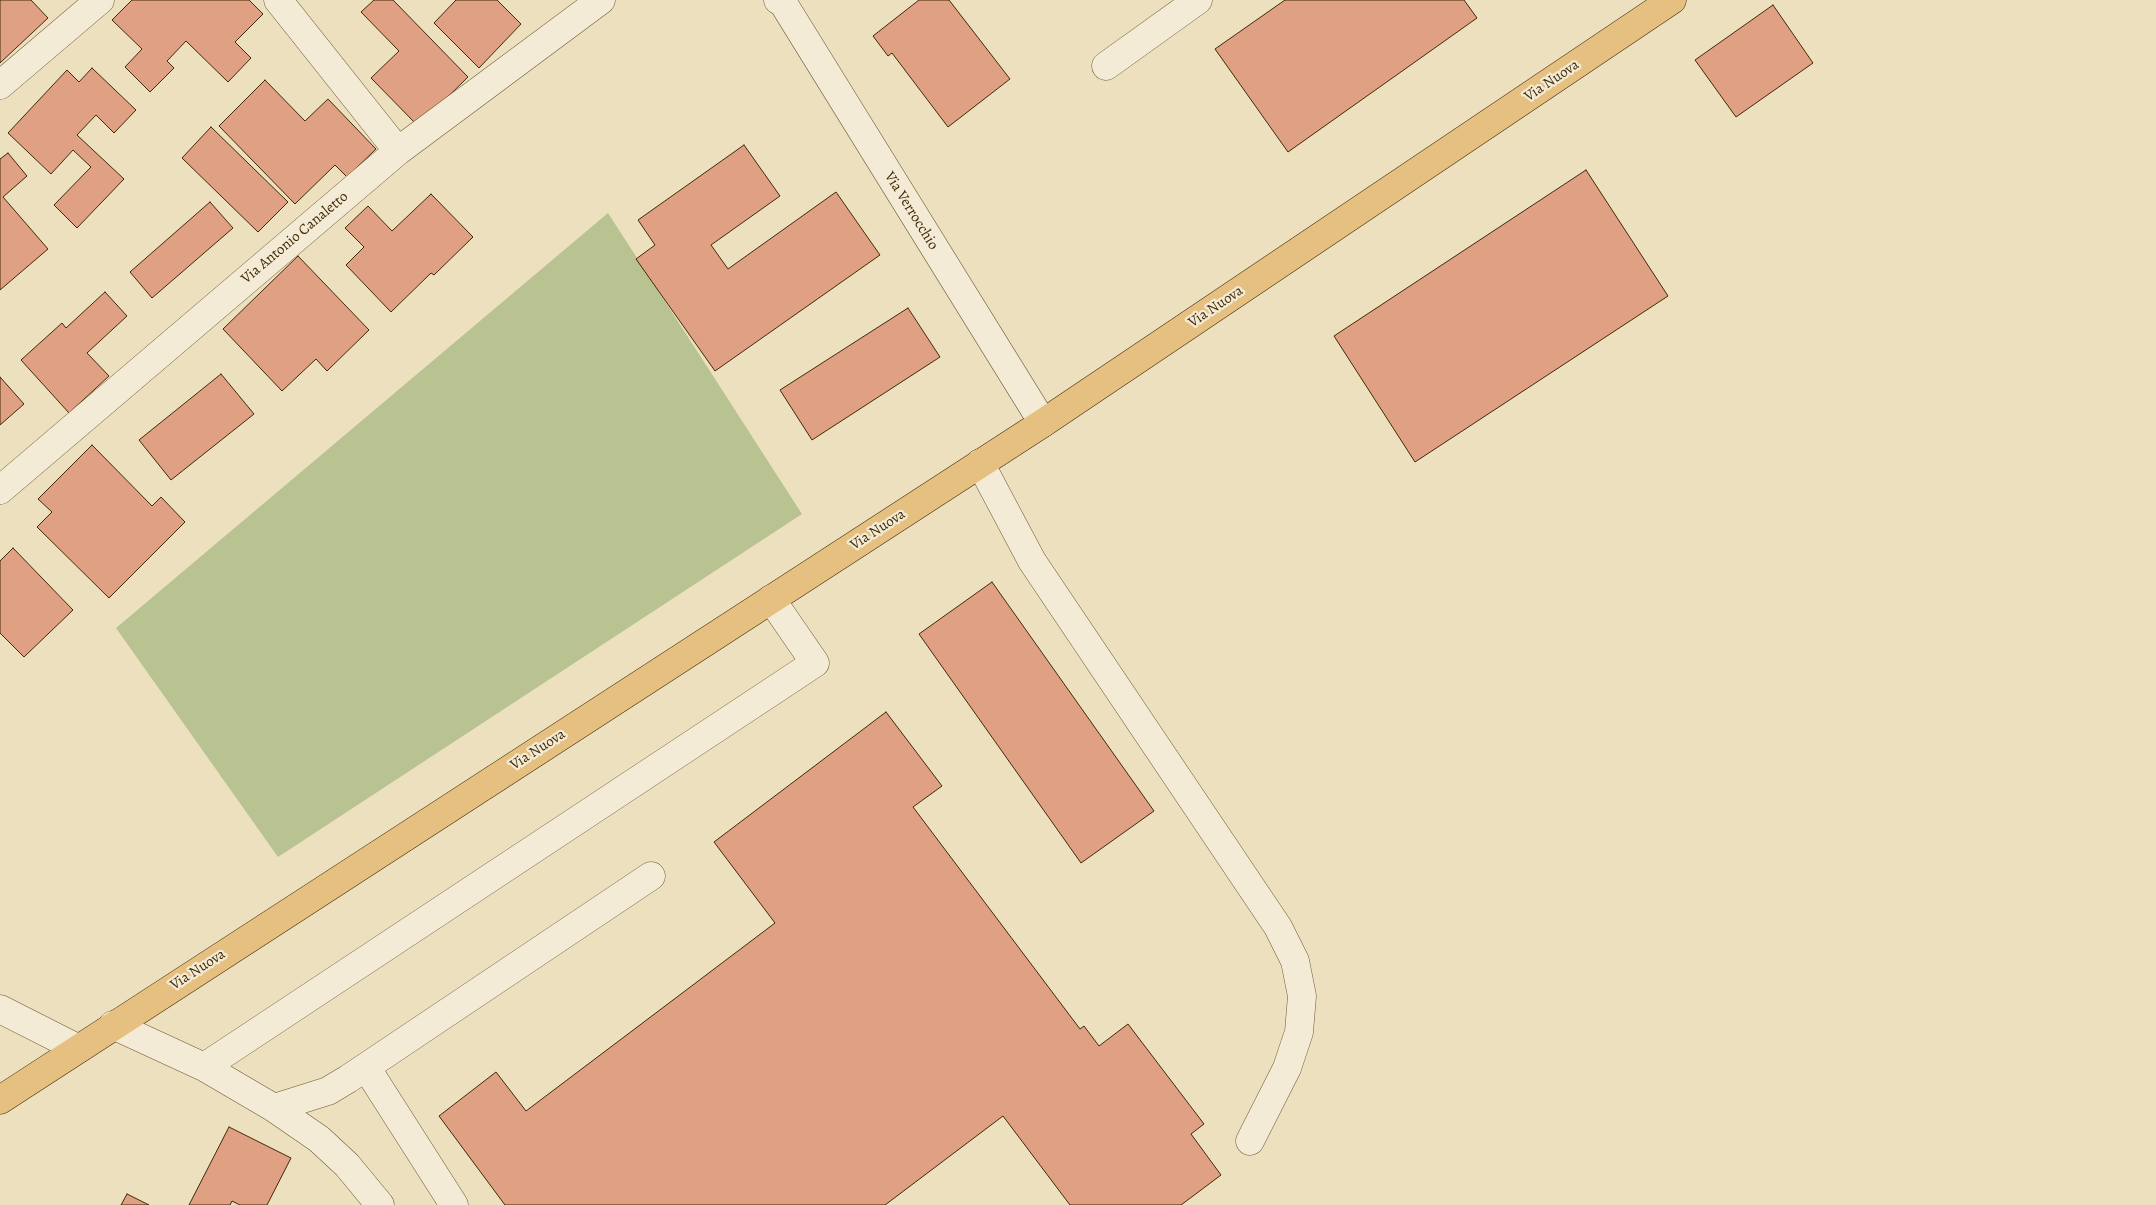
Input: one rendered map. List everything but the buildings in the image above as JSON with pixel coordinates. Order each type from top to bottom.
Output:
[{"type":"main road","name":"Via Nuova","points":[[0,1100],[77,1048],[1043,423],[1672,0]]},
{"type":"street","points":[[0,85],[100,0]]},
{"type":"street","points":[[278,0],[398,151]]},
{"type":"street","name":"Via Antonio Canaletto","points":[[0,490],[398,151],[602,0]]},
{"type":"street","points":[[1106,66],[1198,0]]},
{"type":"street","name":"Via Verrocchio","points":[[783,1],[1043,423]]},
{"type":"street","points":[[980,464],[1032,561],[1278,927],[1295,962],[1302,996],[1299,1032],[1287,1068],[1250,1141]]},
{"type":"street","points":[[204,1067],[814,663],[771,599]]},
{"type":"street","points":[[274,1108],[328,1091],[366,1068],[651,876]]},
{"type":"street","points":[[0,1009],[77,1048]]},
{"type":"street","points":[[113,1025],[204,1067],[300,1125],[334,1153],[380,1205]]},
{"type":"street","points":[[366,1068],[454,1205]]},
{"type":"green space","points":[[608,213],[802,514],[278,857],[116,628]]}]
